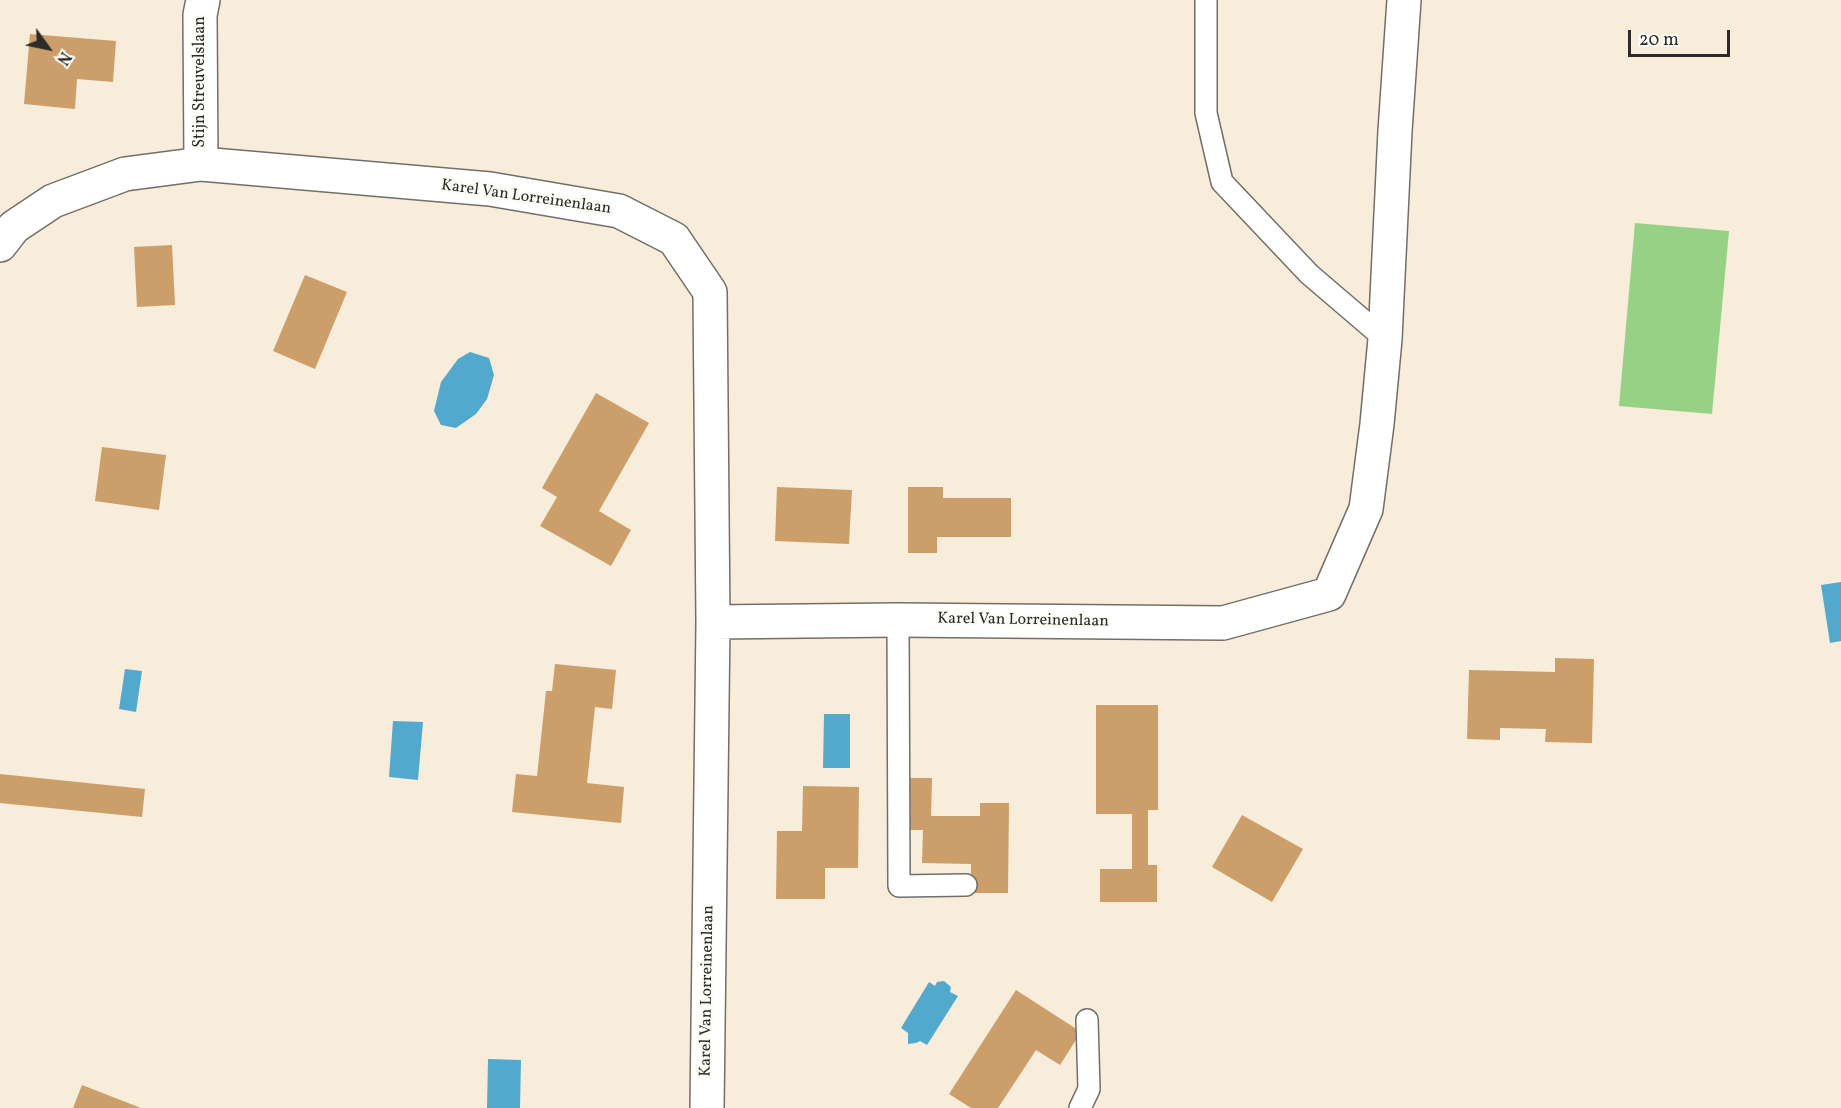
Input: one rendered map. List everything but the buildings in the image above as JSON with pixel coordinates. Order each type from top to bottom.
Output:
[{"type":"street","name":"Stijn Streuvelslaan","points":[[201,164],[200,15],[203,0]]},
{"type":"street","points":[[1385,339],[1404,0]]},
{"type":"street","name":"Karel Van Lorreinenlaan","points":[[5,228],[53,201],[125,174],[201,164],[490,189],[619,211],[674,239],[710,292],[713,622],[706,1108]]},
{"type":"street","name":"Karel Van Lorreinenlaan","points":[[713,622],[898,620],[1223,623],[1329,594],[1366,509],[1385,339]]},
{"type":"lane","points":[[1206,0],[1206,113],[1222,182],[1308,274],[1385,339]]},
{"type":"lane","points":[[898,620],[899,886],[966,885]]},
{"type":"lane","points":[[1080,1108],[1089,1089],[1087,1020]]},
{"type":"green space","points":[[1635,223],[1729,231],[1712,414],[1619,406]]},
{"type":"water","points":[[470,352],[489,358],[494,375],[487,399],[476,414],[456,428],[441,425],[434,411],[441,382],[458,359]]},
{"type":"water","points":[[1841,582],[1841,641],[1830,643],[1821,585]]},
{"type":"water","points":[[125,669],[142,671],[136,712],[119,709]]},
{"type":"water","points":[[824,714],[850,714],[850,768],[823,768]]},
{"type":"water","points":[[393,721],[423,722],[418,780],[389,777]]},
{"type":"water","points":[[944,981],[951,987],[950,992],[958,996],[927,1045],[920,1041],[908,1044],[908,1033],[901,1028],[929,982],[935,986],[937,982]]},
{"type":"water","points":[[488,1059],[521,1060],[520,1108],[487,1108]]}]
